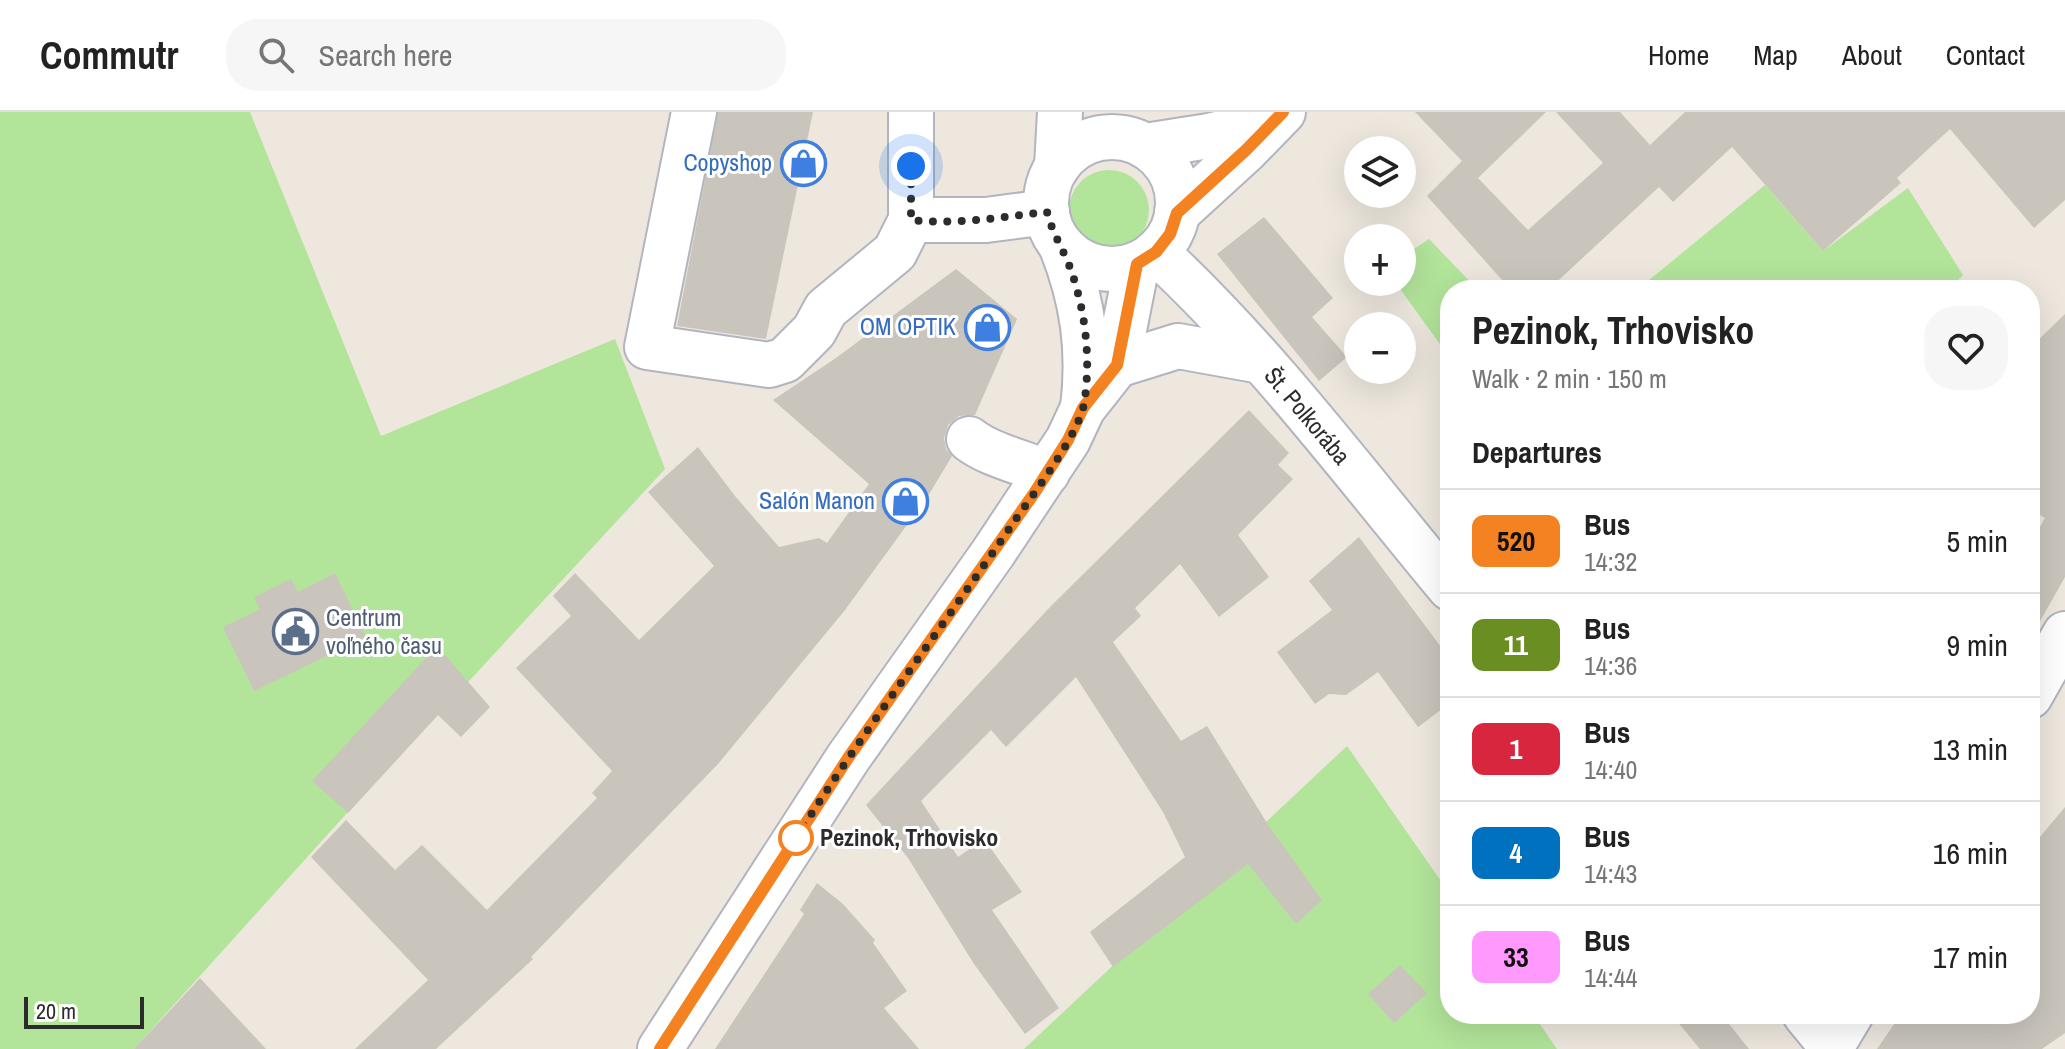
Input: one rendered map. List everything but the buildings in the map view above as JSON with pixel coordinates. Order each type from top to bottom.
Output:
[{"type":"street","points":[[694,112],[647,347],[769,365],[785,360],[814,331],[826,309],[895,252],[911,220],[911,112]]},
{"type":"street","points":[[1057,167],[1060,112]]},
{"type":"street","points":[[1083,408],[1086,331],[1081,302],[1054,229],[1049,181],[1057,167],[1078,146],[1122,132],[1209,136],[1277,117]]},
{"type":"street","points":[[1177,213],[1277,117]]},
{"type":"street","points":[[911,220],[986,220],[1054,229],[1088,264],[1121,268],[1146,258],[1170,234],[1177,213],[1174,182],[1167,168],[1122,132]]},
{"type":"street","points":[[660,1049],[848,758],[1047,473],[1083,408],[1117,365],[1146,258]]},
{"type":"street","name":"Št. Polkorába","points":[[1146,258],[1188,283],[1261,361],[1440,576]]},
{"type":"street","points":[[1117,365],[1178,346],[1261,361]]},
{"type":"street","points":[[969,439],[1047,473]]},
{"type":"street","points":[[2040,678],[2065,634]]},
{"type":"street","points":[[1819,1024],[1838,1037]]},
{"type":"green space","points":[[0,112],[250,112],[381,436],[615,339],[665,469],[134,1049],[0,1049]]},
{"type":"green space","points":[[1109,170],[1124,173],[1137,182],[1146,195],[1149,210],[1146,225],[1137,238],[1124,247],[1109,250],[1094,247],[1081,238],[1072,225],[1069,210],[1072,195],[1081,182],[1094,173]]},
{"type":"green space","points":[[1765,185],[1823,251],[1908,188],[1963,275],[1958,280],[1649,280]]},
{"type":"green space","points":[[1429,239],[1468,280],[1440,280],[1440,344],[1405,296],[1416,296],[1416,248]]},
{"type":"green space","points":[[1347,746],[1440,880],[1440,1024],[1540,1024],[1557,1049],[1024,1049]]},
{"type":"bus line","name":"520","points":[[660,1049],[894,689],[1035,492],[1068,440],[1083,408],[1117,365],[1137,264],[1156,252],[1170,234],[1177,213],[1283,112]]},
{"type":"place","name":"Copyshop","points":[[803,163]]},
{"type":"place","name":"OM OPTIK","points":[[987,327]]},
{"type":"place","name":"Salón Manon","points":[[906,501]]},
{"type":"place","name":"Centrum voľného času","points":[[295,632]]},
{"type":"place","name":"Pezinok, Trhovisko","points":[[796,838]]},
{"type":"route","points":[[796,838],[894,689],[1035,492],[1068,440],[1083,408],[1087,362],[1081,302],[1061,245],[1051,230],[1047,212],[986,220],[911,220],[911,166]]}]
